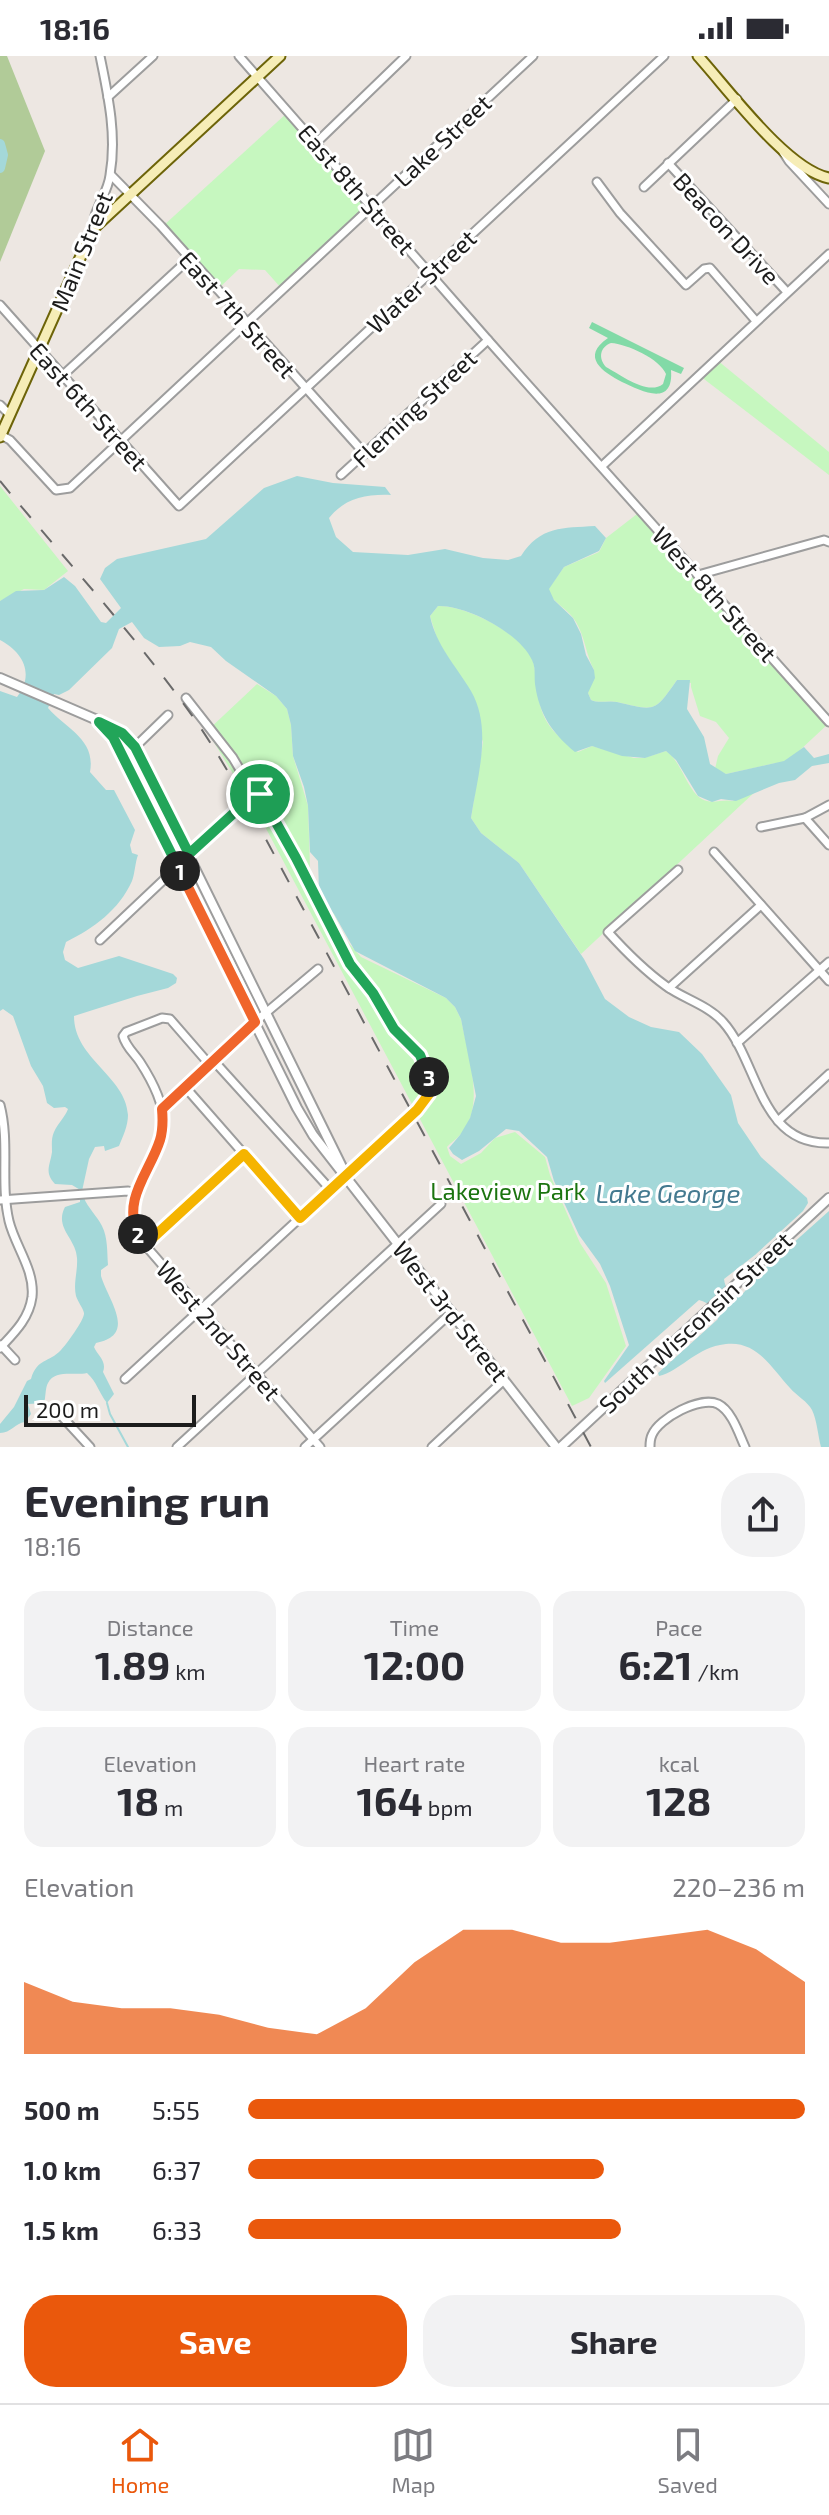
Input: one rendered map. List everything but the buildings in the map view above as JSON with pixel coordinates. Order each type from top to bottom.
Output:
[{"type":"main road","points":[[93,229],[280,56]]},
{"type":"main road","points":[[698,56],[782,150],[802,167],[829,178]]},
{"type":"main road","name":"Main Street","points":[[0,436],[93,229]]},
{"type":"street","name":"Main Street","points":[[93,229],[92,223],[111,175],[113,137],[100,56]]},
{"type":"street","points":[[108,97],[153,56]]},
{"type":"street","name":"East 8th Street","points":[[239,56],[602,466]]},
{"type":"street","points":[[316,143],[406,56]]},
{"type":"street","name":"Lake Street","points":[[0,436],[10,440],[56,490],[70,488],[533,56]]},
{"type":"street","name":"Water Street","points":[[179,506],[664,56]]},
{"type":"street","points":[[644,187],[737,99]]},
{"type":"street","points":[[782,150],[829,204]]},
{"type":"street","name":"Beacon Drive","points":[[668,163],[787,292]]},
{"type":"street","name":"East 7th Street","points":[[111,175],[365,454]]},
{"type":"street","name":"Beacon Drive","points":[[597,182],[620,213],[686,285],[704,269],[710,268],[756,321]]},
{"type":"street","points":[[602,466],[829,254]]},
{"type":"street","points":[[62,376],[189,259]]},
{"type":"street","name":"East 6th Street","points":[[0,305],[179,506]]},
{"type":"street","name":"Fleming Street","points":[[341,475],[488,340]]},
{"type":"street","points":[[0,405],[10,415]]},
{"type":"street","name":"West 8th Street","points":[[602,466],[829,722]]},
{"type":"street","points":[[698,575],[824,540],[829,542]]},
{"type":"street","points":[[0,678],[122,733],[135,747],[168,715]]},
{"type":"street","points":[[125,1379],[413,1113],[424,1102],[430,1089],[430,1079],[420,1055],[394,1029],[373,993],[350,964],[260,794],[246,780],[233,758],[186,698]]},
{"type":"street","name":"West 3rd Street","points":[[99,722],[113,737],[305,1122],[326,1153],[558,1447]]},
{"type":"street","name":"West 3rd Street","points":[[135,747],[346,1175]]},
{"type":"street","points":[[100,940],[189,854],[246,802],[260,794]]},
{"type":"street","points":[[761,827],[805,818],[829,805]]},
{"type":"street","points":[[805,818],[829,845]]},
{"type":"street","points":[[714,852],[829,981]]},
{"type":"street","points":[[678,870],[608,932],[640,966],[724,1023],[737,1043],[764,1101],[792,1135],[812,1143],[829,1143]]},
{"type":"street","points":[[669,988],[761,905]]},
{"type":"street","points":[[737,1043],[829,962]]},
{"type":"street","points":[[318,969],[255,1022],[212,1063],[186,1088],[162,1109],[140,1061],[123,1036],[162,1018],[170,1019],[212,1063],[330,1189]]},
{"type":"street","points":[[778,1121],[829,1074]]},
{"type":"street","points":[[186,1088],[300,1218]]},
{"type":"street","points":[[0,1105],[6,1131],[3,1200],[32,1284],[27,1315],[1,1346],[15,1360]]},
{"type":"street","name":"West 2nd Street","points":[[162,1109],[160,1140],[136,1193],[132,1220],[145,1245],[320,1447]]},
{"type":"street","points":[[145,1245],[244,1154]]},
{"type":"street","points":[[3,1200],[128,1191],[136,1193]]},
{"type":"street","name":"South Wisconsin Street","points":[[558,1447],[829,1198]]},
{"type":"street","points":[[177,1447],[441,1204]]},
{"type":"street","points":[[305,1447],[452,1312]]},
{"type":"street","points":[[432,1447],[504,1380]]},
{"type":"street","points":[[650,1447],[650,1437],[657,1427],[670,1416],[702,1402],[717,1404],[728,1414],[745,1447]]},
{"type":"street","points":[[55,1409],[87,1444]]},
{"type":"green space","points":[[0,56],[7,56],[45,151],[0,262]]},
{"type":"green space","points":[[287,113],[370,206],[282,289],[265,270],[239,269],[219,288],[163,226]]},
{"type":"green space","points":[[592,322],[684,368],[681,374],[671,370],[671,382],[662,393],[638,389],[615,378],[597,363],[596,351],[608,338],[589,328]],"holes":[[[611,343],[642,353],[663,368],[666,374],[663,384],[650,388],[642,386],[606,367],[601,357],[602,350]]]},
{"type":"green space","points":[[717,360],[829,452],[829,475],[700,376]]},
{"type":"green space","points":[[0,486],[68,571],[44,590],[24,589],[0,601]]},
{"type":"green space","points":[[637,514],[828,724],[581,954],[519,863],[481,833],[471,818],[483,742],[457,671],[438,642],[430,616],[438,606],[462,610],[491,622],[516,639],[532,658],[540,706],[548,723],[559,737],[578,752],[592,746],[644,758],[666,751],[700,798],[733,801],[776,763],[726,774],[715,769],[718,756],[729,738],[716,722],[700,716],[691,683],[677,680],[653,707],[591,700],[588,693],[594,670],[581,634],[573,618],[549,594],[549,588],[564,567],[599,552],[606,538]]},
{"type":"green space","name":"Lakeview Park","points":[[257,684],[276,696],[287,709],[293,756],[308,806],[310,868],[326,907],[334,914],[346,940],[361,957],[446,998],[461,1019],[474,1095],[468,1123],[447,1147],[450,1156],[461,1164],[481,1153],[495,1138],[515,1132],[545,1157],[580,1243],[606,1283],[626,1346],[589,1398],[572,1406],[262,821],[207,731]]},
{"type":"water","name":"Lake George","points":[[297,476],[333,483],[385,487],[391,495],[357,499],[342,506],[329,518],[336,537],[353,552],[408,555],[445,549],[508,560],[521,556],[536,539],[553,530],[595,526],[606,538],[599,551],[564,567],[549,589],[554,600],[573,618],[581,634],[586,655],[594,670],[595,678],[588,693],[591,700],[653,707],[677,680],[690,680],[687,709],[704,737],[710,764],[726,774],[784,761],[804,747],[814,758],[829,754],[829,763],[812,766],[795,780],[779,783],[736,801],[721,799],[712,802],[698,796],[676,760],[666,751],[645,758],[622,756],[592,746],[575,752],[553,730],[543,714],[533,663],[516,640],[491,622],[463,610],[438,606],[430,616],[442,646],[478,706],[482,754],[471,818],[481,833],[519,863],[584,959],[605,999],[629,1017],[651,1027],[679,1032],[702,1054],[731,1095],[738,1123],[761,1157],[807,1198],[808,1203],[803,1211],[724,1279],[729,1291],[740,1297],[763,1270],[829,1211],[829,1447],[821,1447],[810,1407],[761,1355],[743,1345],[711,1348],[659,1376],[658,1373],[718,1319],[711,1306],[699,1300],[605,1383],[629,1345],[610,1286],[600,1264],[579,1235],[554,1181],[547,1157],[519,1131],[506,1129],[479,1151],[462,1160],[453,1154],[449,1148],[470,1118],[476,1096],[461,1019],[455,1007],[446,998],[355,951],[334,914],[326,907],[319,891],[318,861],[310,852],[308,806],[293,756],[287,709],[276,696],[211,647],[190,642],[159,647],[144,638],[132,622],[119,629],[112,648],[69,690],[54,694],[48,708],[84,743],[91,761],[90,772],[106,790],[114,790],[135,830],[130,845],[132,853],[138,855],[132,881],[120,901],[96,924],[66,942],[63,952],[65,960],[78,968],[119,956],[177,978],[176,983],[168,988],[74,1016],[82,1044],[119,1089],[128,1119],[119,1146],[105,1151],[104,1146],[95,1147],[82,1191],[72,1185],[55,1184],[52,1180],[49,1169],[52,1137],[68,1109],[54,1108],[47,1103],[43,1086],[31,1066],[13,1016],[3,1009],[0,1011],[0,691],[17,697],[26,672],[20,657],[0,640],[0,601],[16,591],[44,590],[64,577],[75,586],[101,622],[106,623],[121,608],[100,579],[105,568],[117,559],[206,539],[264,488]]},
{"type":"water","points":[[80,1197],[84,1198],[100,1222],[106,1240],[108,1265],[101,1270],[101,1276],[114,1306],[118,1325],[109,1339],[96,1343],[94,1347],[103,1362],[103,1372],[114,1394],[107,1403],[87,1373],[55,1376],[47,1385],[44,1403],[28,1404],[31,1414],[25,1422],[0,1433],[0,1424],[14,1407],[37,1367],[61,1350],[84,1316],[75,1291],[76,1251],[62,1221],[65,1207],[80,1202]]},
{"type":"waterway","points":[[0,144],[3,155],[0,168]]},
{"type":"waterway","points":[[107,1403],[128,1447]]},
{"type":"railway","points":[[0,481],[151,661],[198,724],[246,802],[591,1447]]},
{"type":"route","points":[[99,722],[122,733],[135,747],[189,854],[246,802],[260,794],[350,964],[373,993],[394,1029],[420,1055],[430,1079],[429,1094],[417,1110],[300,1218],[244,1154],[145,1245],[132,1220],[132,1206],[160,1140],[162,1109],[255,1022],[113,737],[99,722]]}]
